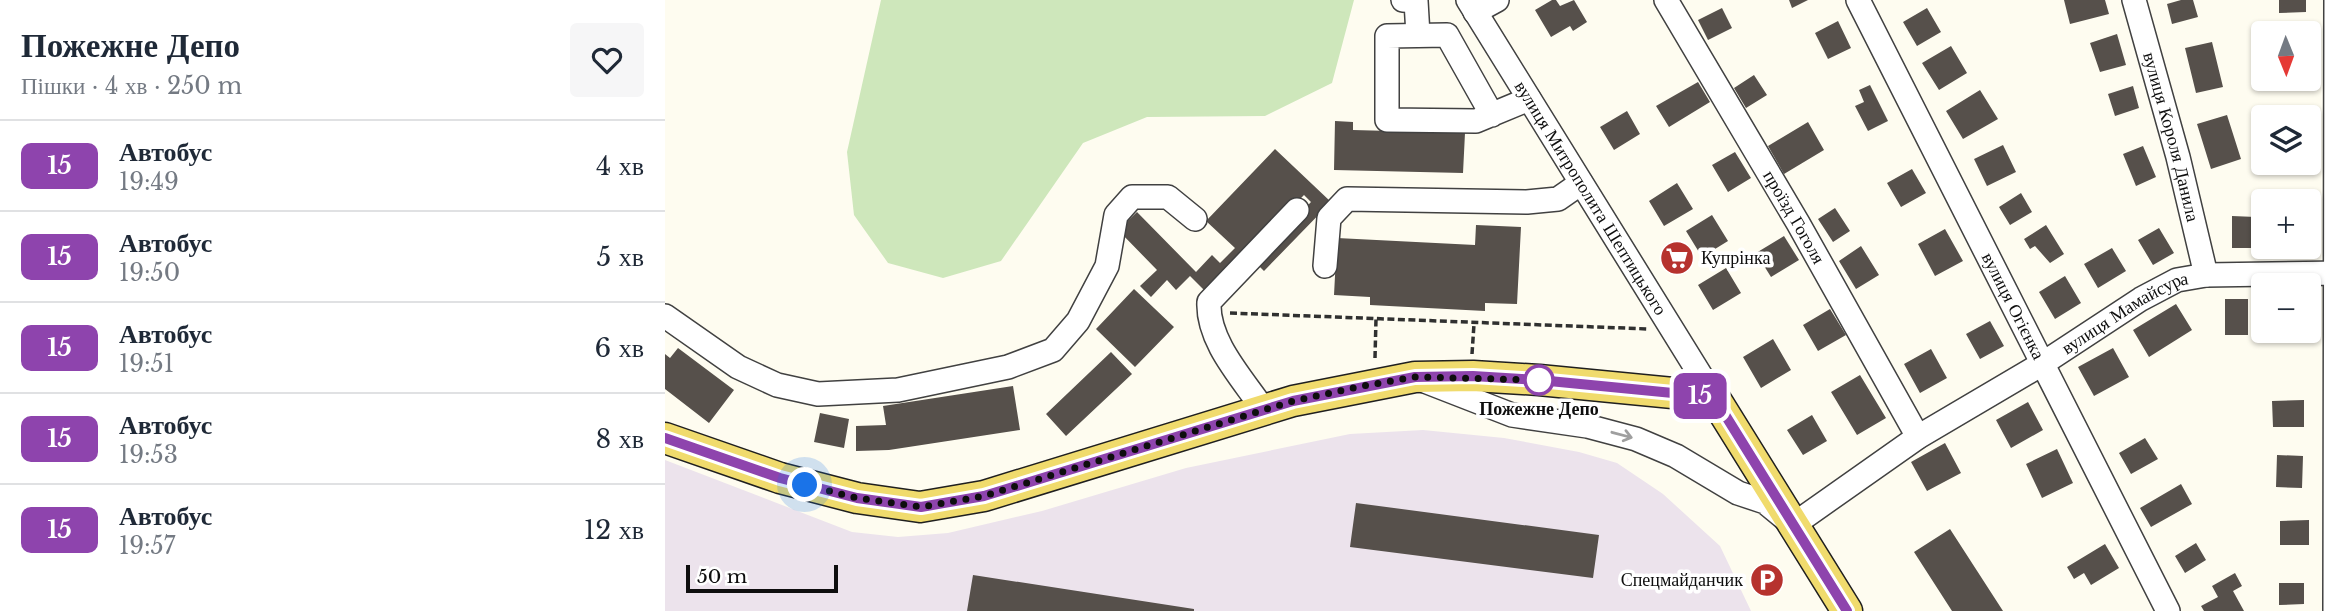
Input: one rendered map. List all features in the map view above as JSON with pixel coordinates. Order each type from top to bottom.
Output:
[{"type":"main road","points":[[665,438],[780,478],[857,498],[921,507],[984,496],[1293,401],[1415,377],[1473,376],[1539,380],[1714,397],[1847,611]]},
{"type":"street","points":[[1403,0],[1416,1],[1418,35]]},
{"type":"street","points":[[1425,0],[1492,115]]},
{"type":"street","points":[[1472,6],[1497,0]]},
{"type":"street","name":"проїзд Гоголя","points":[[1666,0],[1919,436]]},
{"type":"street","name":"вулиця Огієнка","points":[[1858,0],[2168,611]]},
{"type":"street","name":"вулиця Короля Данила","points":[[2134,0],[2178,157],[2206,275]]},
{"type":"street","points":[[2335,611],[2338,273],[2336,0]]},
{"type":"street","name":"вулиця Митрополита Шептицького","points":[[1472,6],[1714,397]]},
{"type":"street","points":[[1447,34],[1387,36],[1387,120],[1476,121],[1529,99]]},
{"type":"street","points":[[1325,266],[1329,218],[1347,199],[1527,202],[1558,199],[1581,183]]},
{"type":"street","points":[[665,316],[738,367],[777,385],[818,394],[898,390],[1008,367],[1053,350],[1078,321],[1107,266],[1116,215],[1132,197],[1168,197],[1195,219]]},
{"type":"street","points":[[1263,410],[1216,338],[1208,313],[1209,302],[1297,210]]},
{"type":"street","name":"вулиця Мамайсура","points":[[1793,525],[1919,436],[2042,364],[2141,299],[2177,280],[2206,275],[2338,273]]},
{"type":"street","points":[[1415,377],[1512,415],[1587,426],[1636,439],[1676,456],[1738,493],[1765,502],[1793,525]]},
{"type":"path","points":[[1208,313],[1672,330]]},
{"type":"shaded area","points":[[1423,430],[1504,438],[1579,452],[1617,463],[1663,494],[1720,546],[1751,611],[665,611],[665,460],[852,532],[898,537],[948,533],[1042,511],[1186,468],[1350,434]]},
{"type":"green space","points":[[881,0],[1354,0],[1332,83],[1265,116],[1147,117],[1083,143],[1001,261],[943,278],[888,263],[854,215],[847,152]]},
{"type":"building","points":[[1556,0],[1560,6],[1574,0],[1587,22],[1573,31],[1570,26],[1551,37],[1535,10]]},
{"type":"building","points":[[1789,0],[1808,0],[1792,8]]},
{"type":"building","points":[[2064,0],[2105,0],[2109,14],[2070,24]]},
{"type":"building","points":[[2193,0],[2198,17],[2172,24],[2167,4]]},
{"type":"building","points":[[2279,0],[2306,0],[2306,12],[2279,13]]},
{"type":"building","points":[[1722,8],[1732,28],[1708,40],[1698,20]]},
{"type":"building","points":[[1927,8],[1941,32],[1917,46],[1903,22]]},
{"type":"building","points":[[1838,21],[1851,48],[1828,59],[1815,33]]},
{"type":"building","points":[[2117,34],[2126,65],[2100,72],[2090,43]]},
{"type":"building","points":[[2212,42],[2223,87],[2196,93],[2185,48]]},
{"type":"building","points":[[1951,46],[1967,73],[1939,90],[1922,63]]},
{"type":"building","points":[[1754,75],[1767,95],[1746,108],[1734,88]]},
{"type":"building","points":[[1698,82],[1710,102],[1669,127],[1656,106]]},
{"type":"building","points":[[1870,85],[1888,121],[1868,131],[1855,106],[1864,102],[1859,90]]},
{"type":"building","points":[[2133,86],[2139,108],[2115,116],[2108,94]]},
{"type":"building","points":[[1980,90],[1998,119],[1963,139],[1946,111]]},
{"type":"building","points":[[1627,111],[1640,134],[1614,150],[1600,127]]},
{"type":"building","points":[[2227,115],[2241,159],[2211,169],[2197,124]]},
{"type":"building","points":[[1335,121],[1353,122],[1353,130],[1465,133],[1463,173],[1334,170]]},
{"type":"building","points":[[1808,122],[1824,150],[1784,174],[1768,146]]},
{"type":"building","points":[[2003,145],[2016,172],[1987,186],[1974,159]]},
{"type":"building","points":[[2143,146],[2156,177],[2136,186],[2123,154]]},
{"type":"building","points":[[1275,149],[1331,202],[1264,271],[1254,261],[1311,202],[1304,195],[1208,294],[1190,276],[1176,290],[1167,280],[1151,297],[1140,286],[1157,270],[1118,230],[1137,212],[1196,272],[1212,255],[1220,263],[1235,248],[1206,221]]},
{"type":"building","points":[[1735,152],[1751,178],[1728,192],[1712,165]]},
{"type":"building","points":[[1912,169],[1926,193],[1901,207],[1887,183]]},
{"type":"building","points":[[1677,183],[1693,209],[1664,226],[1649,201]]},
{"type":"building","points":[[2021,193],[2032,212],[2010,225],[1999,207]]},
{"type":"building","points":[[1835,208],[1850,231],[1833,242],[1818,219]]},
{"type":"building","points":[[1712,215],[1728,241],[1702,257],[1686,231]]},
{"type":"building","points":[[2232,216],[2251,217],[2251,248],[2232,248]]},
{"type":"building","points":[[1476,225],[1521,227],[1517,304],[1485,303],[1485,311],[1370,305],[1370,297],[1334,295],[1337,238],[1475,245]]},
{"type":"building","points":[[2046,225],[2064,254],[2050,263],[2035,246],[2030,249],[2024,239]]},
{"type":"building","points":[[2159,228],[2174,253],[2153,265],[2138,240]]},
{"type":"building","points":[[1945,229],[1963,261],[1935,276],[1918,244]]},
{"type":"building","points":[[1784,236],[1799,260],[1771,277],[1756,253]]},
{"type":"building","points":[[1681,242],[1693,263],[1674,275],[1661,253]]},
{"type":"building","points":[[1861,246],[1879,275],[1856,289],[1839,261]]},
{"type":"building","points":[[2112,248],[2126,271],[2098,288],[2084,264]]},
{"type":"building","points":[[1726,268],[1741,293],[1713,310],[1698,285]]},
{"type":"building","points":[[2065,276],[2081,303],[2055,319],[2039,292]]},
{"type":"building","points":[[1134,289],[1174,327],[1135,367],[1096,329]]},
{"type":"building","points":[[2225,299],[2248,299],[2248,335],[2225,335]]},
{"type":"building","points":[[2176,304],[2192,330],[2149,357],[2133,330]]},
{"type":"building","points":[[1830,309],[1846,335],[1818,351],[1803,325]]},
{"type":"building","points":[[1990,321],[2004,346],[1980,359],[1966,334]]},
{"type":"building","points":[[1773,339],[1791,370],[1761,388],[1743,357]]},
{"type":"building","points":[[678,348],[734,390],[709,423],[665,389],[665,354],[670,358]]},
{"type":"building","points":[[2113,348],[2129,377],[2094,396],[2078,367]]},
{"type":"building","points":[[1931,349],[1947,378],[1920,393],[1904,364]]},
{"type":"building","points":[[1111,352],[1132,374],[1066,436],[1046,414]]},
{"type":"building","points":[[1860,375],[1886,418],[1857,435],[1831,392]]},
{"type":"building","points":[[1013,386],[1020,430],[889,450],[856,451],[856,426],[886,425],[883,406]]},
{"type":"building","points":[[2304,400],[2304,427],[2273,427],[2272,401]]},
{"type":"building","points":[[2028,402],[2043,430],[2011,448],[1996,420]]},
{"type":"building","points":[[820,413],[849,419],[844,448],[814,442]]},
{"type":"building","points":[[1812,415],[1827,441],[1803,455],[1787,430]]},
{"type":"building","points":[[2145,438],[2158,459],[2131,474],[2119,453]]},
{"type":"building","points":[[1945,443],[1961,473],[1927,491],[1911,462]]},
{"type":"building","points":[[2057,449],[2073,483],[2042,498],[2026,464]]},
{"type":"building","points":[[2277,455],[2303,456],[2302,488],[2276,487]]},
{"type":"building","points":[[2181,484],[2192,504],[2151,527],[2140,508]]},
{"type":"building","points":[[1356,503],[1599,535],[1593,578],[1350,547]]},
{"type":"building","points":[[2309,520],[2309,545],[2280,545],[2280,521]]},
{"type":"building","points":[[1950,529],[2003,611],[1952,611],[1914,552]]},
{"type":"building","points":[[2196,543],[2206,560],[2185,573],[2175,556]]},
{"type":"building","points":[[2105,544],[2119,568],[2091,585],[2084,573],[2074,579],[2067,567]]},
{"type":"building","points":[[2235,573],[2242,586],[2233,591],[2244,611],[2204,611],[2201,606],[2218,597],[2212,586]]},
{"type":"building","points":[[973,575],[1194,609],[1194,611],[967,611]]},
{"type":"building","points":[[2279,583],[2304,583],[2304,604],[2279,605]]},
{"type":"bus line","name":"15","points":[[665,438],[780,478],[857,498],[921,507],[984,496],[1293,401],[1415,377],[1473,376],[1539,380],[1714,397],[1847,611]]},
{"type":"place","name":"Купрінка","points":[[1677,258]]},
{"type":"place","name":"Пожежне Депо","points":[[1539,380]]},
{"type":"place","name":"Спецмайданчик","points":[[1767,580]]},
{"type":"route","points":[[805,485],[857,498],[921,507],[984,496],[1293,401],[1363,386],[1415,377],[1473,376],[1539,380]]}]
